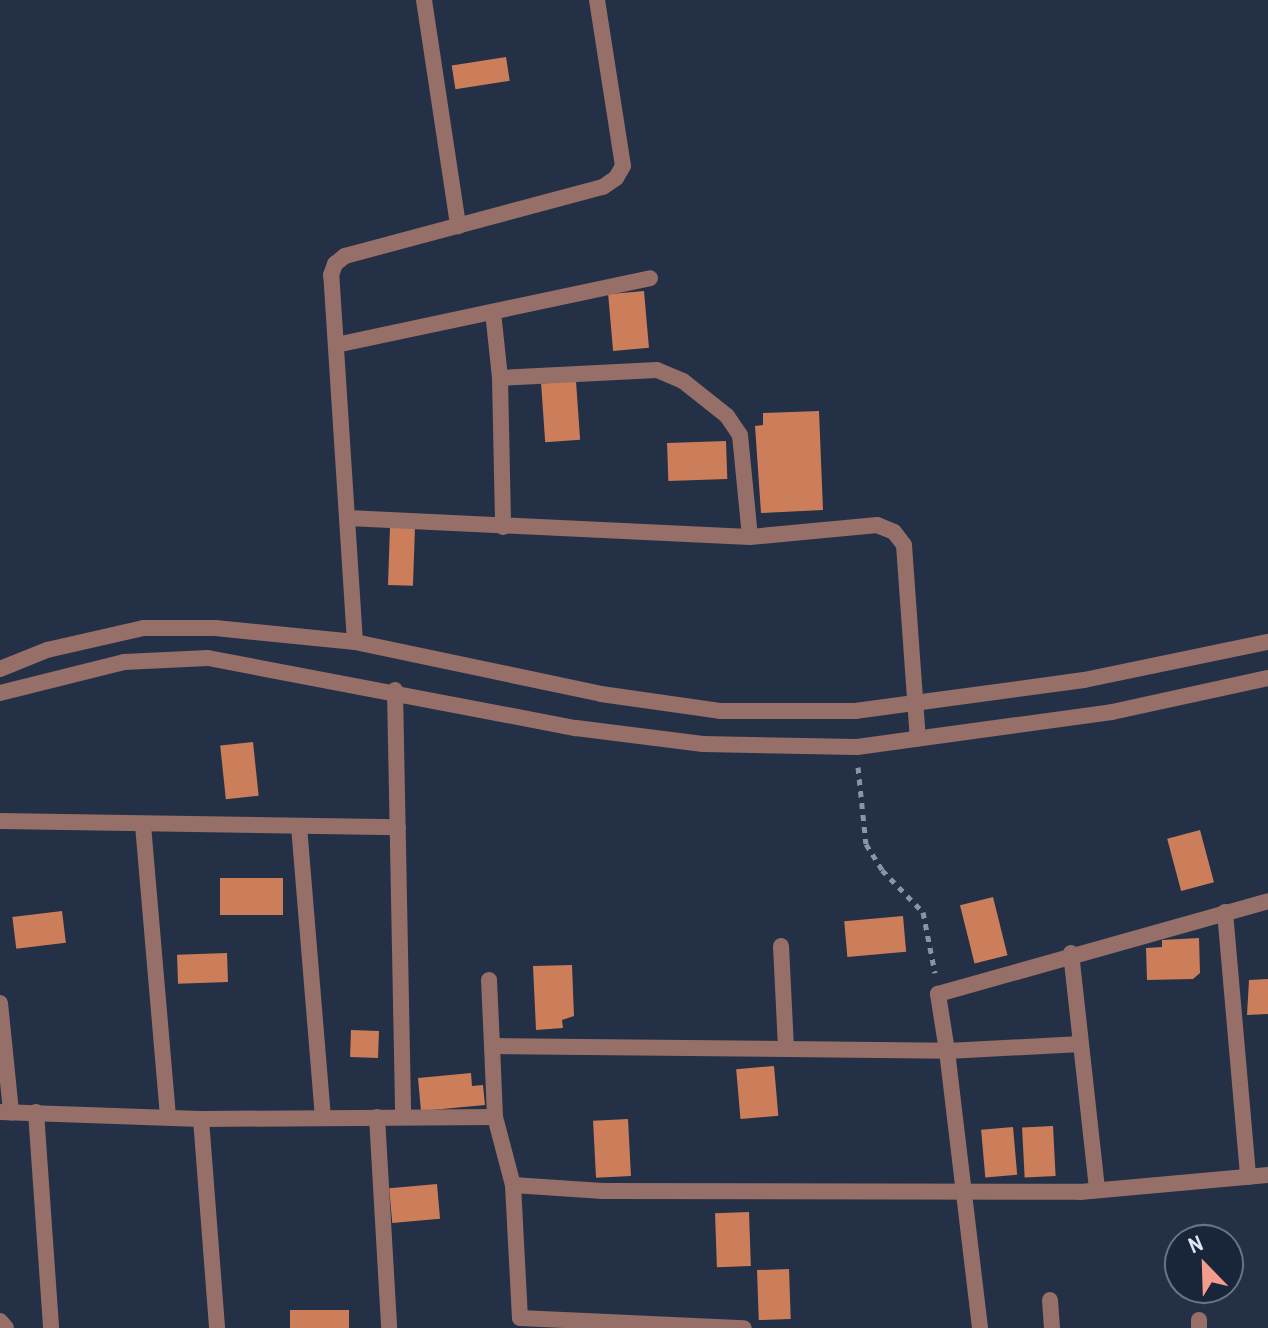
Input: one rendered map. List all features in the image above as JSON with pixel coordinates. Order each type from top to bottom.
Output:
[{"type":"street","points":[[424,0],[458,226]]},
{"type":"street","points":[[355,642],[331,275],[335,264],[345,256],[603,187],[616,178],[623,166],[597,0]]},
{"type":"street","points":[[336,345],[650,278]]},
{"type":"street","points":[[493,312],[500,378],[503,527]]},
{"type":"street","points":[[500,378],[657,370],[683,381],[727,416],[740,435],[750,537]]},
{"type":"street","points":[[348,518],[750,537],[877,525],[894,532],[904,545],[918,738]]},
{"type":"street","points":[[0,669],[47,650],[144,628],[215,628],[355,642],[601,694],[720,711],[855,711],[1084,680],[1268,642]]},
{"type":"street","points":[[0,693],[161,656],[208,658],[395,690],[590,730],[703,744],[857,747],[1182,700],[1268,678]]},
{"type":"street","points":[[395,690],[403,1117]]},
{"type":"street","points":[[0,821],[398,827]]},
{"type":"street","points":[[143,825],[168,1116]]},
{"type":"street","points":[[299,826],[323,1118]]},
{"type":"street","points":[[980,1328],[938,994],[1071,953],[1268,901]]},
{"type":"street","points":[[1225,912],[1248,1177]]},
{"type":"street","points":[[781,946],[786,1049]]},
{"type":"street","points":[[1071,953],[1097,1190]]},
{"type":"street","points":[[489,980],[495,1117],[513,1185],[520,1318],[744,1328]]},
{"type":"street","points":[[0,1003],[5,1112],[201,1119],[495,1117]]},
{"type":"street","points":[[492,1046],[947,1051],[1081,1044]]},
{"type":"street","points":[[36,1112],[51,1328]]},
{"type":"street","points":[[377,1117],[389,1328]]},
{"type":"street","points":[[201,1119],[217,1328]]},
{"type":"street","points":[[513,1185],[603,1191],[1097,1190],[1268,1175]]},
{"type":"street","points":[[1050,1300],[1052,1328]]},
{"type":"street","points":[[0,1321],[6,1328]]},
{"type":"path","points":[[857,747],[866,844],[882,870],[923,912],[938,994]]},
{"type":"building","points":[[506,57],[510,81],[455,89],[452,66]]},
{"type":"building","points":[[644,291],[649,348],[613,351],[608,294]]},
{"type":"building","points":[[576,381],[580,440],[545,442],[541,383]]},
{"type":"building","points":[[819,411],[823,510],[761,513],[755,426],[763,425],[763,413]]},
{"type":"building","points":[[726,441],[727,479],[668,481],[667,443]]},
{"type":"building","points":[[390,527],[415,528],[413,586],[388,585]]},
{"type":"building","points":[[253,742],[259,796],[226,799],[220,745]]},
{"type":"building","points":[[1200,830],[1214,882],[1181,891],[1167,839]]},
{"type":"building","points":[[220,878],[283,878],[283,915],[220,915]]},
{"type":"building","points":[[993,897],[1008,955],[975,963],[960,905]]},
{"type":"building","points":[[62,911],[66,943],[16,949],[12,917]]},
{"type":"building","points":[[903,916],[906,952],[847,957],[844,921]]},
{"type":"building","points":[[1199,938],[1200,973],[1193,979],[1147,980],[1146,948],[1162,947],[1162,940]]},
{"type":"building","points":[[227,953],[228,982],[178,984],[177,955]]},
{"type":"building","points":[[572,965],[574,1016],[562,1020],[563,1028],[536,1030],[533,966]]},
{"type":"building","points":[[1268,979],[1268,1014],[1247,1015],[1249,980]]},
{"type":"building","points":[[351,1030],[379,1031],[378,1058],[350,1057]]},
{"type":"building","points":[[774,1066],[778,1116],[741,1119],[736,1069]]},
{"type":"building","points":[[471,1073],[472,1086],[483,1085],[485,1105],[421,1111],[418,1078]]},
{"type":"building","points":[[628,1119],[631,1176],[596,1178],[593,1121]]},
{"type":"building","points":[[1053,1126],[1056,1176],[1025,1178],[1022,1128]]},
{"type":"building","points":[[1013,1127],[1017,1175],[985,1178],[981,1130]]},
{"type":"building","points":[[437,1184],[440,1219],[392,1223],[389,1188]]},
{"type":"building","points":[[749,1212],[751,1266],[717,1267],[715,1213]]},
{"type":"building","points":[[789,1269],[791,1319],[759,1320],[757,1270]]},
{"type":"building","points":[[290,1310],[349,1310],[349,1328],[290,1328]]}]
